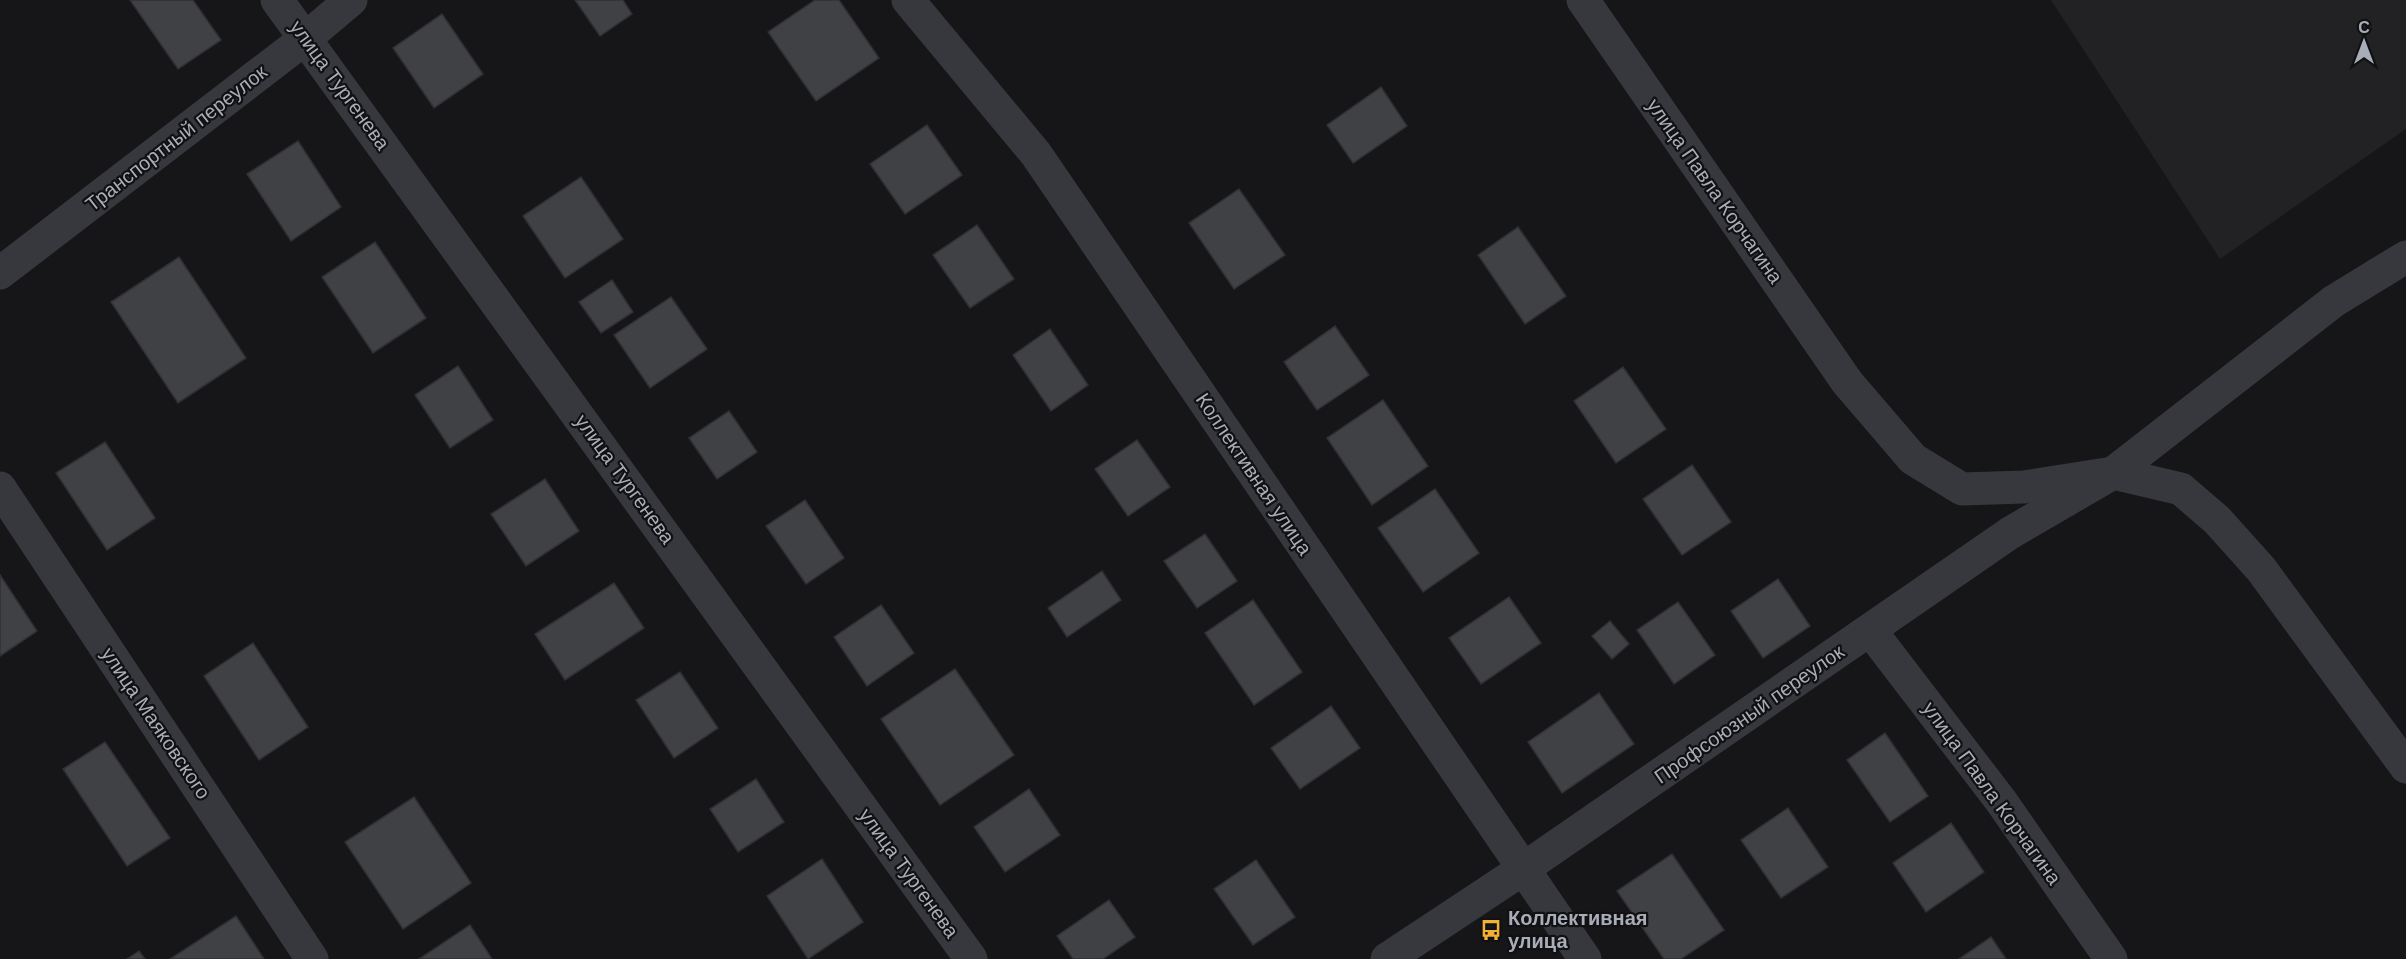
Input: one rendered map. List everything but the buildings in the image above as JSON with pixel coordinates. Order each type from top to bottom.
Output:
[{"type":"street","name":"улица Тургенева","points":[[277,0],[971,959]]},
{"type":"street","name":"Транспортный переулок","points":[[0,273],[306,38],[351,0]]},
{"type":"street","name":"Коллективная улица","points":[[909,0],[1036,154],[1586,959]]},
{"type":"street","name":"улица Павла Корчагина","points":[[1583,0],[1847,382],[1913,459],[1962,489],[2024,487],[2114,474]]},
{"type":"street","name":"Профсоюзный переулок","points":[[1387,959],[1523,869],[2010,533],[2114,474],[2334,301],[2406,257]]},
{"type":"street","points":[[2114,474],[2181,489],[2217,520],[2260,569],[2406,767]]},
{"type":"street","name":"улица Маяковского","points":[[0,488],[312,959]]},
{"type":"street","name":"улица Павла Корчагина","points":[[1870,630],[2001,801],[2111,959]]},
{"type":"shaded area","points":[[2051,0],[2406,0],[2406,129],[2220,259]]},
{"type":"place","name":"Коллективная улица","points":[[1491,930]]}]
